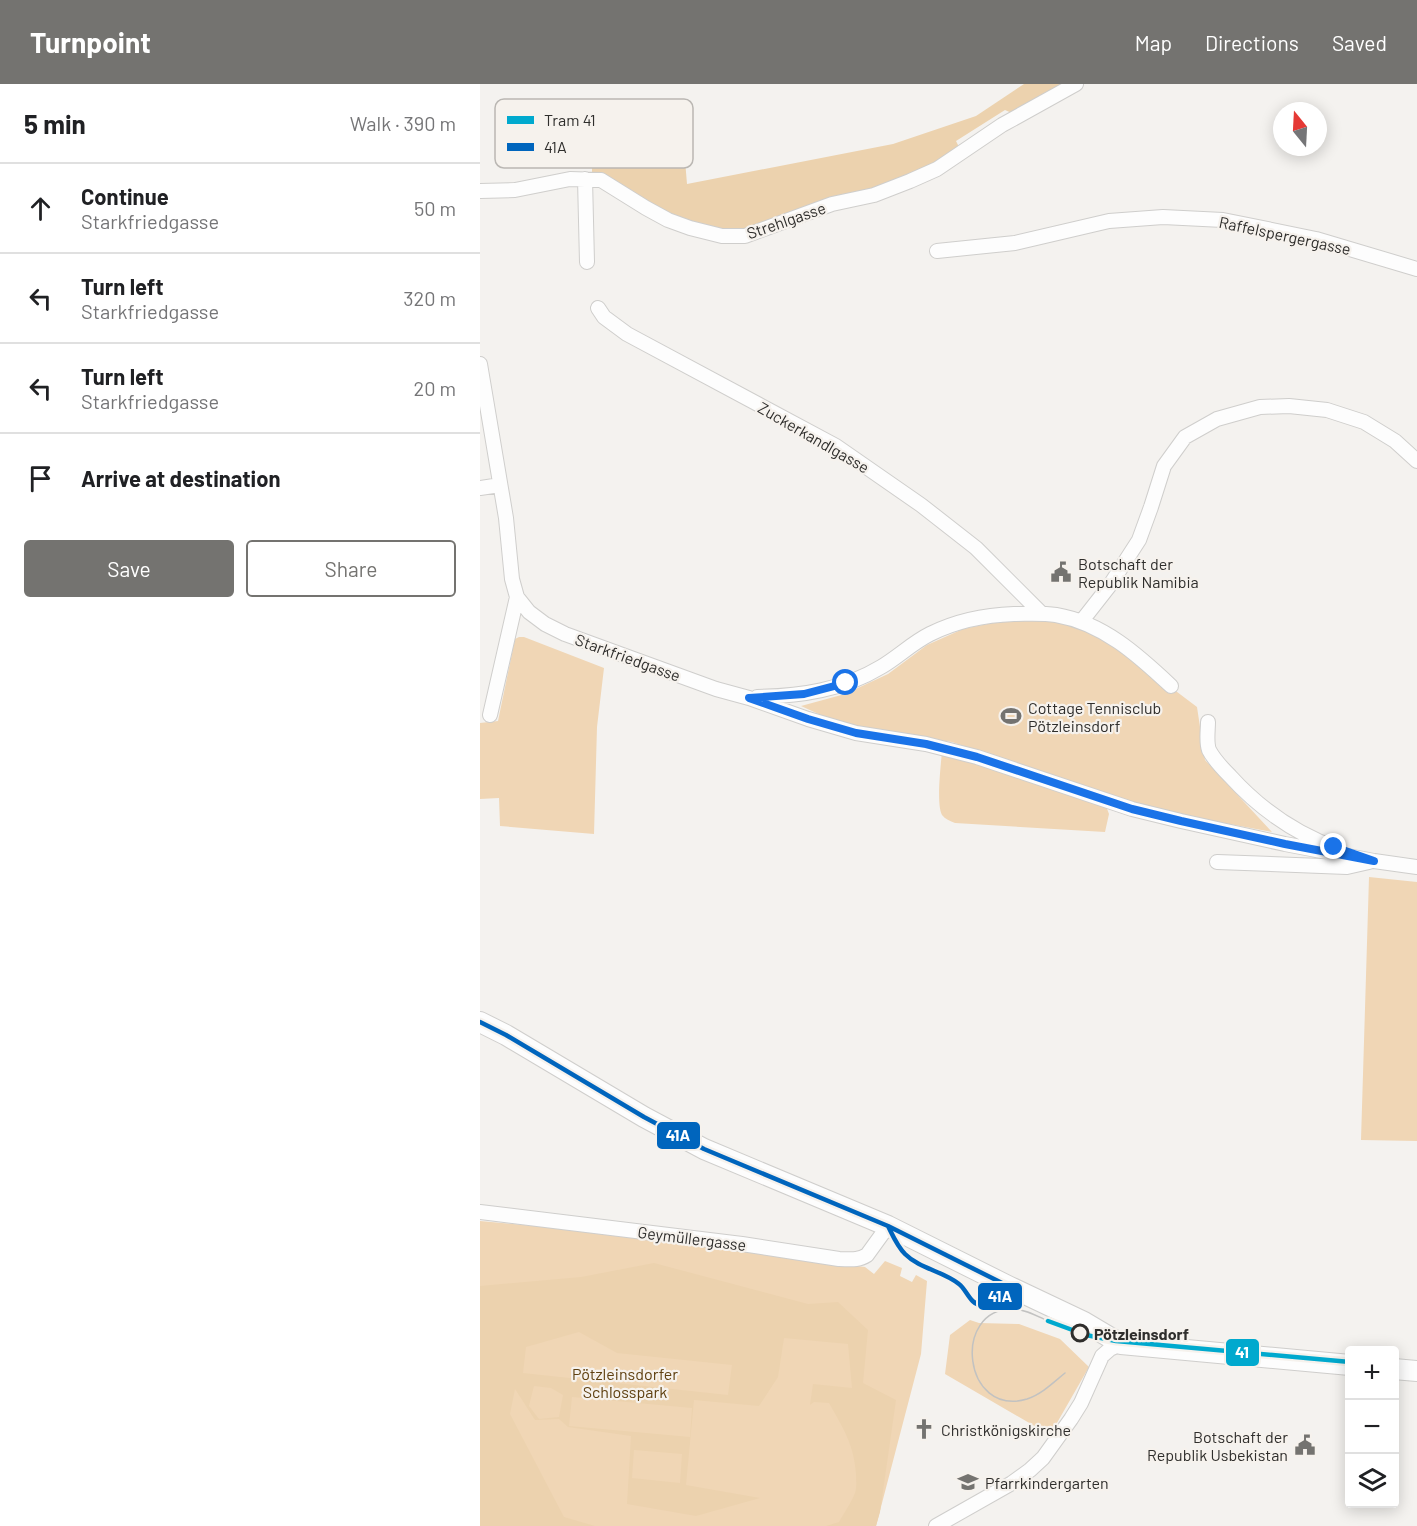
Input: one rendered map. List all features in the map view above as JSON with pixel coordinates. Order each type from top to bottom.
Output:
[{"type":"street","name":"Strehlgasse","points":[[480,191],[515,190],[570,179],[601,180],[668,220],[722,236],[745,236],[832,204],[874,195],[937,168],[1002,125],[1076,84]]},
{"type":"street","points":[[585,179],[587,261]]},
{"type":"street","name":"Raffelspergergasse","points":[[937,251],[1015,243],[1109,221],[1163,217],[1223,220],[1305,236],[1417,269]]},
{"type":"street","name":"Zuckerkandlgasse","points":[[598,308],[604,317],[627,334],[836,446],[921,505],[976,548],[1041,613]]},
{"type":"street","points":[[480,364],[506,518],[512,579],[517,597],[490,715]]},
{"type":"street","points":[[1081,622],[1110,585],[1139,540],[1164,466],[1185,437],[1217,419],[1260,407],[1289,406],[1327,410],[1364,422],[1395,441],[1417,462]]},
{"type":"street","points":[[480,488],[500,485]]},
{"type":"street","name":"Starkfriedgasse","points":[[517,597],[530,612],[565,634],[716,689],[808,719],[856,733],[926,744],[977,757],[1132,809],[1181,821],[1285,844],[1417,867]]},
{"type":"street","name":"Starkfriedgasse","points":[[749,698],[804,694],[863,677],[918,641],[958,623],[990,616],[1041,613],[1081,622],[1101,631],[1129,648],[1171,686]]},
{"type":"street","name":"Starkfriedgasse","points":[[1208,722],[1208,748],[1211,754],[1246,794],[1291,826],[1334,847],[1374,861]]},
{"type":"street","name":"Starkfriedgasse","points":[[1217,861],[1347,867],[1374,861]]},
{"type":"street","points":[[480,1022],[704,1149],[888,1226],[1084,1322],[1121,1344],[1345,1365]]},
{"type":"street","name":"Geymüllergasse","points":[[480,1212],[742,1244],[839,1259],[863,1257],[888,1226]]},
{"type":"street","points":[[936,1526],[1012,1483],[1043,1458],[1081,1403],[1102,1356],[1121,1344]]},
{"type":"street","points":[[1399,1369],[1417,1371]]},
{"type":"green space","name":"Cottage Tennisclub Pötzleinsdorf","points":[[1044,619],[1077,625],[1132,658],[1197,707],[1205,760],[1272,832],[1150,809],[952,742],[845,726],[801,706],[845,694],[888,674],[927,645],[963,629],[997,622]]},
{"type":"green space","points":[[519,637],[604,668],[597,727],[594,834],[500,826],[499,798],[480,799],[480,723],[498,721],[515,639]]},
{"type":"green space","points":[[942,751],[1106,806],[1109,814],[1105,832],[949,821],[942,815],[939,802]]},
{"type":"green space","points":[[1369,877],[1417,882],[1417,1141],[1361,1140]]},
{"type":"green space","name":"Pötzleinsdorfer Schlosspark","points":[[480,1221],[555,1228],[865,1267],[874,1274],[885,1261],[902,1268],[900,1276],[912,1282],[916,1275],[927,1281],[921,1354],[876,1526],[480,1526]]},
{"type":"green space","points":[[970,1320],[979,1323],[1019,1324],[1060,1339],[1089,1367],[1050,1435],[945,1374],[950,1335]]},
{"type":"shaded area","points":[[1024,84],[1066,84],[1014,114],[1005,110],[956,141],[961,151],[926,171],[746,232],[724,232],[682,222],[592,175],[592,168],[686,168],[687,184],[893,144],[976,116]]},
{"type":"shaded area","points":[[654,1263],[808,1304],[838,1302],[868,1330],[863,1383],[896,1400],[876,1526],[826,1526],[839,1522],[856,1491],[855,1463],[847,1437],[829,1403],[814,1402],[810,1405],[813,1384],[852,1388],[848,1344],[784,1338],[778,1377],[759,1406],[694,1400],[686,1485],[760,1498],[696,1516],[627,1504],[631,1436],[568,1427],[559,1419],[535,1420],[515,1389],[510,1414],[564,1517],[595,1526],[480,1526],[480,1286],[581,1277]],"holes":[[[579,1332],[617,1353],[732,1365],[728,1395],[523,1373],[526,1347]],[[534,1386],[551,1388],[563,1395],[559,1417],[539,1419],[529,1406]],[[572,1397],[692,1408],[690,1437],[569,1426]],[[634,1450],[682,1454],[680,1483],[632,1478]]]},
{"type":"tram line","points":[[1048,1321],[1017,1309],[993,1313],[980,1325],[973,1342],[973,1361],[978,1379],[989,1393],[1005,1401],[1032,1397],[1065,1373]]},
{"type":"tram line","name":"41","points":[[1048,1321],[1086,1335],[1116,1341],[1345,1362]]},
{"type":"transit line","name":"41A","points":[[480,1022],[704,1149],[888,1226]]},
{"type":"transit line","name":"41A","points":[[888,1226],[1008,1286],[994,1301],[986,1305],[974,1303],[962,1287],[953,1280],[905,1254],[888,1226]]},
{"type":"place","name":"Botschaft der Republik Namibia","points":[[1061,572]]},
{"type":"place","name":"Cottage Tennisclub Pötzleinsdorf","points":[[1011,716]]},
{"type":"place","name":"Pötzleinsdorf","points":[[1080,1333]]},
{"type":"place","name":"Christkönigskirche","points":[[924,1429]]},
{"type":"place","name":"Botschaft der Republik Usbekistan","points":[[1305,1445]]},
{"type":"place","name":"Pfarrkindergarten","points":[[968,1482]]},
{"type":"route","points":[[846,683],[804,694],[749,698],[856,733],[926,744],[977,757],[1132,809],[1285,844],[1374,861],[1334,847]]}]
